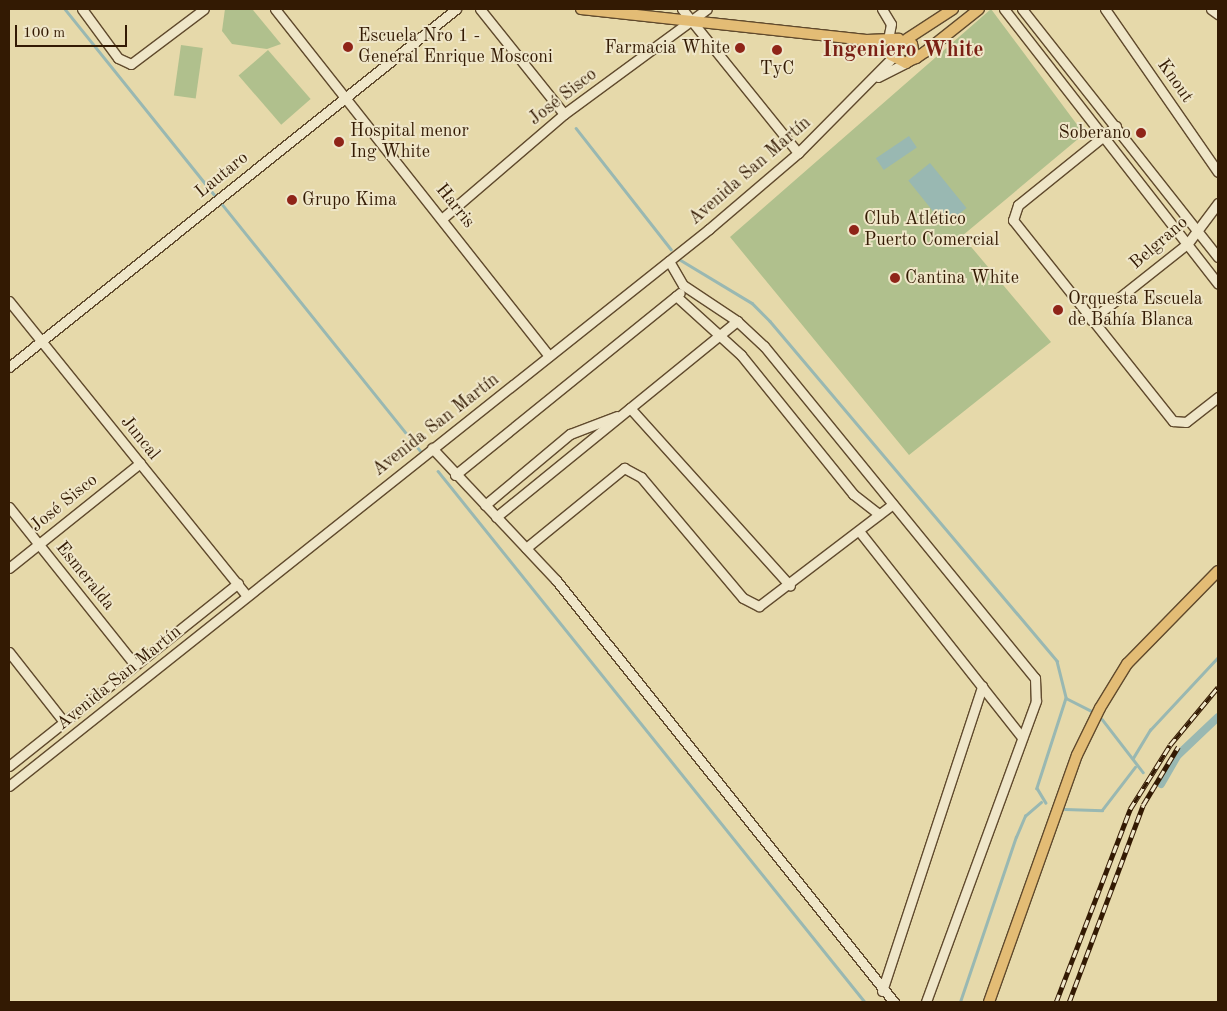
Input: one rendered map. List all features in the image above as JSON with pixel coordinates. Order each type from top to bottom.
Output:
[{"type":"main road","points":[[581,9],[866,40],[903,39],[953,9]]},
{"type":"main road","name":"Avenida San Martín","points":[[907,62],[979,9]]},
{"type":"main road","points":[[866,40],[892,57],[907,62],[915,51],[903,39]]},
{"type":"main road","name":"Avenida San Martín","points":[[892,57],[891,46],[903,39]]},
{"type":"main road","points":[[988,1002],[1077,755],[1100,708],[1127,664],[1218,571]]},
{"type":"street","points":[[82,9],[118,58],[131,64],[140,60],[204,9]]},
{"type":"street","name":"Harris","points":[[275,9],[344,98],[444,217],[549,356]]},
{"type":"street","name":"Lautaro","points":[[9,367],[456,9]]},
{"type":"street","points":[[480,9],[564,114]]},
{"type":"street","points":[[682,9],[798,152]]},
{"type":"street","name":"José Sisco","points":[[444,217],[564,114],[707,9]]},
{"type":"street","points":[[882,9],[891,24],[888,40]]},
{"type":"street","points":[[1004,9],[1218,284]]},
{"type":"street","points":[[1022,9],[1218,257]]},
{"type":"street","name":"Knout","points":[[1104,9],[1218,172]]},
{"type":"street","points":[[1211,9],[1218,14]]},
{"type":"street","name":"Avenida San Martín","points":[[9,786],[669,261],[798,152],[874,80],[892,57]]},
{"type":"street","name":"Avenida San Martín","points":[[874,80],[907,62]]},
{"type":"street","points":[[1116,126],[1018,205],[1012,216],[1091,320],[1170,419],[1179,423],[1190,420],[1218,397]]},
{"type":"street","name":"Belgrano","points":[[1091,320],[1188,244],[1199,232],[1218,203]]},
{"type":"street","points":[[669,261],[686,288],[737,321],[764,346],[1035,678],[1038,693],[926,1002]]},
{"type":"street","points":[[455,476],[686,288]]},
{"type":"street","points":[[676,296],[741,354],[854,494],[879,514]]},
{"type":"street","name":"Juncal","points":[[9,301],[40,342],[247,596]]},
{"type":"street","points":[[496,517],[737,321]]},
{"type":"street","points":[[630,408],[790,586]]},
{"type":"street","points":[[485,505],[570,434],[622,414]]},
{"type":"street","points":[[432,448],[455,476],[526,548],[584,614],[882,991],[894,1002]]},
{"type":"street","name":"José Sisco","points":[[9,568],[140,463]]},
{"type":"street","points":[[526,548],[624,468],[640,477],[751,604],[765,605],[893,504]]},
{"type":"street","name":"Esmeralda","points":[[9,507],[135,666]]},
{"type":"street","points":[[859,531],[1021,736]]},
{"type":"street","name":"Avenida San Martín","points":[[9,766],[238,584]]},
{"type":"street","points":[[9,652],[64,722]]},
{"type":"street","points":[[882,991],[982,686]]},
{"type":"green space","points":[[225,9],[253,10],[281,44],[267,49],[232,44],[222,31]]},
{"type":"green space","name":"Club Atlético Puerto Comercial","points":[[991,9],[1084,134],[962,236],[1051,342],[909,455],[730,237]]},
{"type":"green space","points":[[181,45],[203,48],[196,99],[174,96]]},
{"type":"green space","points":[[268,50],[311,99],[281,125],[239,76]]},
{"type":"water","points":[[909,136],[917,148],[884,170],[876,158]]},
{"type":"water","points":[[930,163],[967,208],[945,226],[908,181]]},
{"type":"waterway","points":[[65,9],[214,194]]},
{"type":"waterway","points":[[576,128],[671,249]]},
{"type":"waterway","points":[[222,204],[420,450]]},
{"type":"waterway","points":[[679,259],[752,303],[770,321],[1057,661],[1066,698],[1037,788],[1046,803]]},
{"type":"waterway","points":[[438,471],[865,1002]]},
{"type":"waterway","points":[[1133,758],[1150,730],[1218,657]]},
{"type":"waterway","points":[[1066,698],[1091,711]]},
{"type":"waterway","points":[[1161,784],[1178,755],[1218,717]]},
{"type":"waterway","points":[[1102,719],[1143,772]]},
{"type":"waterway","points":[[1065,809],[1102,810],[1135,767]]},
{"type":"waterway","points":[[960,1002],[1016,837],[1025,816],[1041,802]]},
{"type":"railway","points":[[1056,1002],[1130,809],[1170,745],[1218,687]]},
{"type":"railway","points":[[1069,1002],[1143,805],[1178,747]]},
{"type":"place","name":"Escuela Nro 1 - General Enrique Mosconi","points":[[348,47]]},
{"type":"place","name":"Farmacia White","points":[[740,48]]},
{"type":"place","name":"TyC","points":[[777,50]]},
{"type":"place","name":"Soberano","points":[[1141,133]]},
{"type":"place","name":"Hospital menor Ing White","points":[[339,142]]},
{"type":"place","name":"Grupo Kima","points":[[292,200]]},
{"type":"place","name":"Club Atlético Puerto Comercial","points":[[854,230]]},
{"type":"place","name":"Cantina White","points":[[895,278]]},
{"type":"place","name":"Orquesta Escuela de Bahía Blanca","points":[[1058,310]]},
{"type":"district","name":"Ingeniero White","points":[[903,51]]}]
